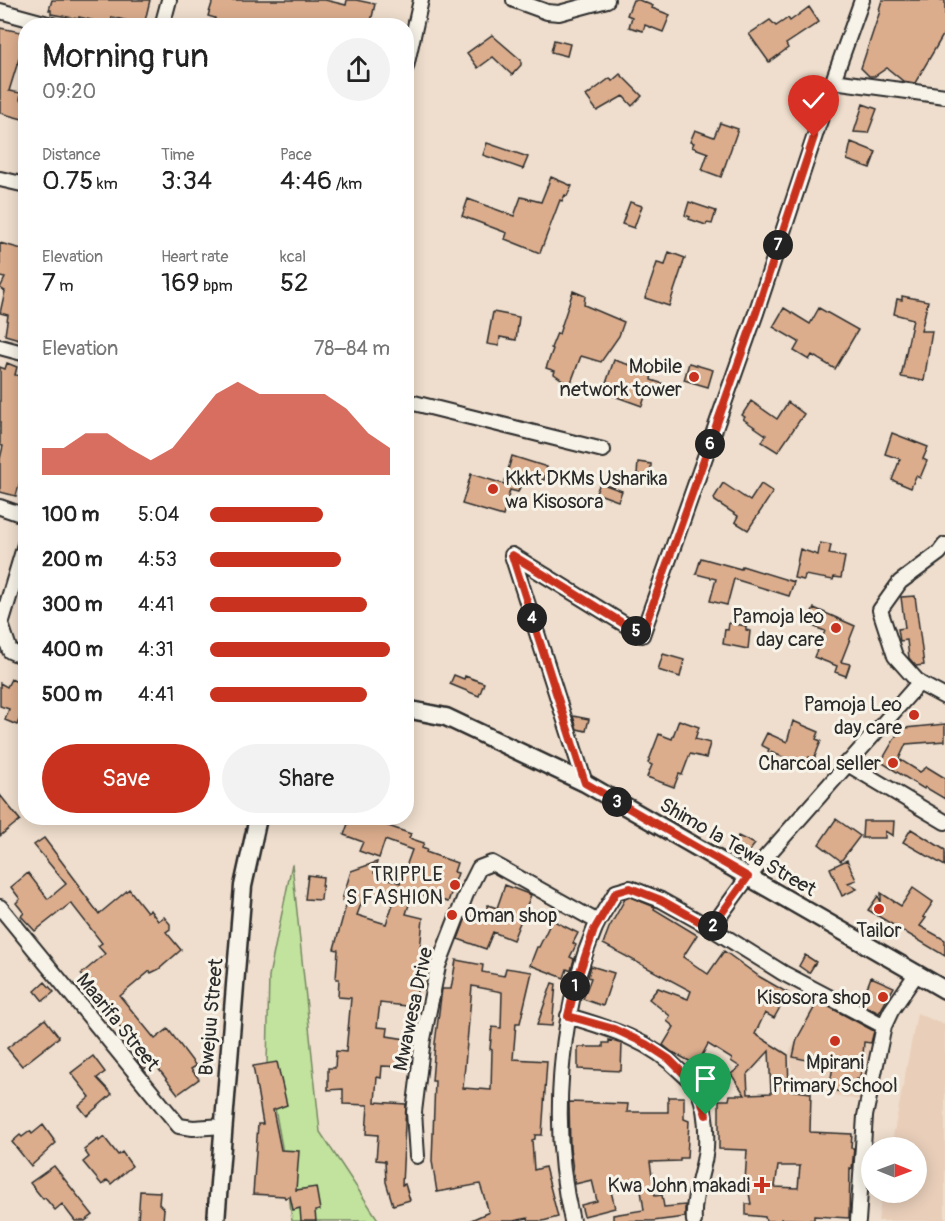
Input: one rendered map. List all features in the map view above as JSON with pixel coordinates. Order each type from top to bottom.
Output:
[{"type":"street","points":[[164,18],[169,0]]},
{"type":"street","points":[[414,31],[421,0]]},
{"type":"street","points":[[514,0],[547,12],[560,13],[607,0]]},
{"type":"street","points":[[585,783],[512,555],[642,635],[756,313],[832,81],[862,0]]},
{"type":"street","points":[[0,11],[26,18]]},
{"type":"street","points":[[832,81],[945,96]]},
{"type":"street","points":[[0,179],[18,183]]},
{"type":"street","points":[[0,347],[18,352]]},
{"type":"street","points":[[414,403],[603,450]]},
{"type":"street","points":[[0,507],[18,513]]},
{"type":"street","points":[[945,545],[939,553],[900,582],[880,610],[895,656],[919,683],[945,697]]},
{"type":"street","points":[[18,568],[1,624],[10,651],[18,654]]},
{"type":"street","points":[[711,928],[748,877],[846,763],[919,683]]},
{"type":"street","name":"Shimo la Tewa Street","points":[[414,711],[446,717],[585,783],[945,990]]},
{"type":"street","points":[[846,763],[945,822]]},
{"type":"street","name":"Bwejuu Street","points":[[216,1221],[243,886],[256,825]]},
{"type":"street","name":"Mwawesa Drive","points":[[417,1156],[414,1112],[423,1039],[438,966],[466,894],[479,868],[492,863],[598,922]]},
{"type":"street","points":[[572,1221],[565,1192],[558,1126],[568,1016],[576,983],[598,922],[616,892],[630,888],[661,900],[783,973],[884,1026]]},
{"type":"street","name":"Maarifa Street","points":[[0,907],[179,1126],[193,1128],[224,1126]]},
{"type":"street","points":[[858,1221],[865,1116],[884,1026],[891,1011],[917,973]]},
{"type":"street","points":[[568,1016],[614,1029],[646,1044],[669,1059],[697,1087],[706,1115],[706,1139],[697,1187],[694,1221]]},
{"type":"shaded area","name":"Mpirani Primary School","points":[[818,996],[878,1029],[862,1101],[794,1086],[789,1053]]},
{"type":"shaded area","name":"Mpirani Primary School","points":[[917,1013],[945,1025],[945,1221],[878,1221],[881,1203],[927,1203],[927,1137],[893,1137]]},
{"type":"green space","points":[[292,864],[320,1132],[379,1221],[292,1221],[287,1174],[267,1065],[269,976]]},
{"type":"building","points":[[52,0],[150,0],[146,18],[73,18],[51,14],[49,10]]},
{"type":"building","points":[[213,0],[325,0],[346,5],[347,0],[356,0],[375,4],[372,18],[215,18],[208,16]]},
{"type":"building","points":[[633,0],[639,0],[670,15],[663,32],[645,25],[643,31],[629,27],[632,17],[627,15]]},
{"type":"building","points":[[882,0],[945,0],[945,32],[915,83],[903,81],[887,68],[875,76],[869,76],[861,68]]},
{"type":"building","points":[[809,7],[819,22],[786,44],[788,48],[769,62],[749,34],[770,20],[776,26],[788,18],[790,21]]},
{"type":"building","points":[[0,28],[18,31],[18,62],[9,91],[18,92],[18,118],[0,113]]},
{"type":"building","points":[[492,35],[521,60],[521,65],[512,75],[493,57],[478,68],[467,53]]},
{"type":"building","points":[[554,40],[570,44],[567,56],[551,52]]},
{"type":"building","points":[[620,74],[642,96],[632,106],[623,96],[597,111],[586,96],[610,78],[612,81]]},
{"type":"building","points":[[863,104],[877,109],[868,133],[854,132]]},
{"type":"building","points":[[720,123],[738,129],[721,177],[702,170],[708,153],[692,147],[694,143],[690,142],[695,130],[714,137]]},
{"type":"building","points":[[851,142],[876,152],[870,168],[847,160]]},
{"type":"building","points":[[487,143],[528,157],[523,169],[483,155]]},
{"type":"building","points":[[551,177],[572,186],[567,196],[565,195],[562,201],[560,200],[540,253],[505,239],[507,233],[462,216],[468,199],[514,216],[521,197],[541,202]]},
{"type":"building","points":[[630,202],[642,206],[634,228],[622,224]]},
{"type":"building","points":[[689,202],[716,211],[712,224],[707,223],[706,225],[689,219],[690,217],[685,215]]},
{"type":"building","points":[[0,243],[18,248],[18,339],[5,335],[8,315],[0,313],[5,291],[0,288],[5,278],[0,277]]},
{"type":"building","points":[[669,252],[685,258],[669,306],[645,298],[657,263],[665,265]]},
{"type":"building","points":[[573,291],[585,296],[584,305],[624,322],[619,336],[601,362],[581,356],[570,385],[554,374],[555,371],[546,368],[553,349],[551,348],[557,333],[559,334]]},
{"type":"building","points":[[902,296],[928,301],[921,331],[932,331],[924,381],[901,377],[913,319],[894,314],[897,299],[902,300]]},
{"type":"building","points":[[784,308],[810,324],[819,308],[858,330],[835,369],[812,355],[809,360],[794,351],[799,342],[773,327]]},
{"type":"building","points":[[493,312],[519,317],[516,340],[500,337],[499,346],[487,344]]},
{"type":"building","points":[[614,360],[652,372],[651,380],[664,384],[660,395],[647,390],[642,406],[603,392]]},
{"type":"building","points":[[7,363],[17,367],[15,375],[18,376],[18,489],[16,496],[0,492],[0,459],[3,446],[0,445],[0,367],[5,369]]},
{"type":"building","points":[[689,363],[713,370],[708,387],[684,380]]},
{"type":"building","points":[[751,401],[777,419],[788,402],[804,414],[778,452],[762,442],[766,435],[743,419],[745,417],[742,415]]},
{"type":"building","points":[[892,433],[928,447],[923,459],[927,461],[920,478],[916,476],[911,488],[892,480],[900,459],[885,454]]},
{"type":"building","points":[[512,456],[547,467],[544,480],[531,477],[529,484],[522,482],[518,492],[510,490],[503,516],[462,504],[471,474],[504,484]]},
{"type":"building","points":[[638,462],[651,464],[651,476],[637,474]]},
{"type":"building","points":[[600,483],[622,491],[618,501],[596,493]]},
{"type":"building","points":[[723,483],[750,501],[761,484],[773,492],[748,530],[735,522],[738,516],[715,501],[714,498]]},
{"type":"building","points":[[820,543],[831,545],[829,554],[845,557],[841,578],[834,577],[833,580],[805,575],[804,580],[794,578],[800,549],[818,555]]},
{"type":"building","points":[[701,558],[741,569],[742,566],[794,582],[789,596],[734,579],[727,605],[710,601],[716,579],[696,574]]},
{"type":"building","points":[[915,596],[924,665],[916,666],[909,658],[907,640],[900,641],[898,629],[905,628],[901,597]]},
{"type":"building","points":[[814,608],[855,626],[841,662],[850,664],[846,676],[835,672],[837,666],[814,657],[825,631],[807,624]]},
{"type":"building","points":[[729,623],[746,626],[746,630],[750,631],[748,649],[723,644],[725,629],[728,630]]},
{"type":"building","points":[[663,654],[684,660],[680,677],[658,670]]},
{"type":"building","points":[[454,675],[464,679],[465,676],[484,683],[479,696],[450,684]]},
{"type":"building","points":[[11,679],[18,682],[17,725],[5,720],[9,709],[0,706],[0,683],[7,687]]},
{"type":"building","points":[[573,716],[589,719],[586,731],[577,729]]},
{"type":"building","points":[[679,720],[699,727],[695,739],[710,743],[706,758],[690,754],[682,775],[679,774],[674,787],[647,777],[652,765],[648,763],[659,734],[672,739]]},
{"type":"building","points":[[793,721],[819,732],[816,739],[821,741],[814,759],[809,757],[805,766],[768,751],[769,749],[761,745],[767,733],[787,742]]},
{"type":"building","points":[[945,724],[945,741],[906,744],[899,759],[920,772],[927,767],[945,778],[945,799],[925,787],[924,789],[881,762],[896,736],[895,729]]},
{"type":"building","points":[[0,795],[18,818],[18,822],[0,836]]},
{"type":"building","points":[[836,819],[860,836],[841,861],[819,844]]},
{"type":"building","points":[[863,821],[894,821],[893,836],[885,831],[885,838],[862,838]]},
{"type":"building","points":[[348,825],[386,825],[411,834],[409,838],[424,843],[422,848],[427,850],[426,852],[457,863],[454,872],[458,873],[448,902],[413,892],[406,914],[423,918],[420,951],[422,952],[415,1007],[380,1003],[377,1027],[388,1028],[387,1036],[412,1040],[411,1056],[408,1056],[407,1067],[382,1066],[381,1078],[377,1077],[375,1102],[406,1104],[402,1185],[405,1184],[410,1200],[393,1205],[386,1182],[385,1161],[376,1160],[378,1135],[366,1134],[368,1105],[343,1104],[343,1089],[328,1090],[328,1068],[335,1068],[336,1051],[346,1052],[351,998],[338,997],[339,979],[336,979],[338,950],[334,949],[347,902],[342,900],[351,871],[377,862],[374,873],[400,883],[412,850],[385,840],[379,858],[359,851],[363,842],[344,835]],"holes":[[[366,891],[394,901],[386,924],[357,915]]]},
{"type":"building","points":[[911,829],[945,850],[945,866],[903,842]]},
{"type":"building","points":[[738,836],[755,844],[747,854],[734,847]]},
{"type":"building","points":[[44,838],[99,914],[129,889],[147,912],[150,910],[158,921],[164,917],[170,924],[170,929],[166,932],[181,950],[159,969],[151,973],[150,971],[120,996],[155,1039],[168,1029],[196,1066],[191,1069],[199,1079],[178,1094],[154,1063],[144,1069],[138,1061],[143,1058],[115,1021],[117,1019],[81,974],[105,954],[98,946],[102,943],[71,903],[35,931],[21,916],[24,913],[16,903],[20,899],[11,887],[28,873],[48,899],[66,884],[34,845]]},
{"type":"building","points":[[847,860],[856,880],[848,883],[857,889],[842,896],[830,868]]},
{"type":"building","points":[[308,875],[323,877],[321,900],[305,899]]},
{"type":"building","points":[[505,885],[531,895],[513,940],[493,932],[486,949],[458,939],[467,915],[473,917],[475,912],[484,915],[488,905],[497,908]]},
{"type":"building","points":[[913,888],[933,902],[920,926],[945,940],[945,956],[868,910],[878,896],[881,902],[881,893],[901,906]]},
{"type":"building","points":[[630,897],[655,907],[654,909],[697,935],[683,957],[708,974],[724,951],[760,977],[788,993],[774,1018],[765,1013],[755,1034],[788,1055],[789,1090],[811,1093],[810,1132],[852,1134],[851,1148],[854,1148],[852,1169],[850,1168],[849,1218],[814,1216],[814,1220],[766,1221],[765,1217],[746,1215],[746,1204],[751,1204],[745,1181],[747,1150],[719,1149],[719,1100],[729,1100],[730,1095],[745,1095],[731,1074],[740,1067],[731,1061],[732,1059],[708,1044],[697,1065],[663,1045],[674,1027],[667,1021],[670,1016],[649,999],[658,988],[688,999],[691,991],[603,944],[625,899]],"holes":[[[769,1051],[771,1093],[748,1094],[747,1075]],[[778,1166],[800,1166],[798,1188],[775,1187]]]},
{"type":"building","points":[[552,920],[578,933],[573,943],[576,945],[570,957],[574,959],[571,971],[567,969],[564,978],[530,965]]},
{"type":"building","points":[[805,955],[816,962],[809,973],[799,966]]},
{"type":"building","points":[[456,960],[483,965],[482,972],[504,976],[506,968],[532,972],[520,1023],[516,1023],[513,1059],[547,1061],[542,1135],[535,1135],[535,1139],[532,1140],[534,1170],[545,1167],[558,1217],[543,1221],[529,1221],[528,1218],[513,1221],[469,1221],[489,1212],[480,1184],[437,1192],[432,1161],[435,1081],[432,1081],[442,989],[451,989]],"holes":[[[472,986],[502,992],[501,1028],[492,1027],[491,1090],[463,1088]]]},
{"type":"building","points":[[591,966],[614,973],[603,1006],[583,999],[591,978],[588,977]]},
{"type":"building","points":[[871,977],[894,987],[879,1013],[861,1004]]},
{"type":"building","points":[[45,982],[54,992],[43,1001],[35,991]]},
{"type":"building","points":[[552,983],[556,984],[552,1026],[537,1025]]},
{"type":"building","name":"Mpirani Primary School","points":[[818,1001],[874,1031],[871,1043],[864,1042],[862,1068],[854,1094],[829,1090],[833,1066],[793,1057],[797,1039]]},
{"type":"building","points":[[45,1019],[59,1037],[22,1066],[7,1048]]},
{"type":"building","points":[[609,1040],[622,1044],[621,1071],[578,1069],[578,1047],[603,1047],[603,1043],[609,1043]]},
{"type":"building","points":[[93,1056],[105,1072],[97,1078],[112,1094],[87,1116],[79,1106],[90,1097],[71,1073]]},
{"type":"building","points":[[277,1062],[287,1105],[273,1110],[281,1150],[299,1151],[296,1190],[316,1187],[320,1210],[315,1211],[316,1221],[301,1221],[300,1208],[293,1210],[290,1196],[285,1198],[284,1196],[253,1194],[258,1124],[263,1124],[253,1066]]},
{"type":"building","points":[[668,1097],[684,1097],[684,1119],[689,1121],[687,1158],[680,1158],[680,1161],[650,1162],[655,1196],[662,1195],[664,1207],[685,1205],[685,1217],[653,1221],[613,1221],[613,1215],[644,1210],[639,1178],[610,1187],[615,1208],[584,1216],[581,1205],[597,1201],[592,1180],[575,1184],[570,1148],[569,1102],[628,1104],[627,1112],[668,1112]]},
{"type":"building","points":[[43,1125],[56,1143],[31,1166],[12,1142],[20,1135],[22,1137],[30,1131],[32,1134]]},
{"type":"building","points":[[104,1137],[118,1155],[122,1152],[132,1166],[111,1184],[107,1180],[102,1185],[83,1162],[89,1157],[84,1150]]},
{"type":"building","points":[[54,1166],[93,1215],[85,1221],[75,1221],[62,1204],[55,1210],[30,1183]]},
{"type":"building","points":[[140,1191],[160,1192],[159,1204],[164,1209],[163,1221],[138,1221]]},
{"type":"place","name":"Mobile network tower","points":[[694,377]]},
{"type":"place","name":"Kkkt DKMs Usharika wa Kisosora","points":[[493,489]]},
{"type":"place","name":"Pamoja leo day care","points":[[836,628]]},
{"type":"place","name":"Pamoja Leo day care","points":[[914,715]]},
{"type":"place","name":"Charcoal seller","points":[[893,763]]},
{"type":"place","name":"TRIPPLE S FASHION","points":[[455,885]]},
{"type":"place","name":"Tailor","points":[[879,909]]},
{"type":"place","name":"Oman shop","points":[[452,915]]},
{"type":"place","name":"Kisosora shop","points":[[883,997]]},
{"type":"place","name":"Mpirani Primary School","points":[[835,1041]]},
{"type":"place","name":"Kwa John makadi","points":[[762,1185]]},
{"type":"route","points":[[706,1115],[697,1087],[669,1059],[646,1044],[614,1029],[568,1016],[576,983],[594,930],[616,892],[630,888],[661,900],[711,928],[748,877],[585,783],[512,555],[642,635],[756,313],[814,137]]}]
